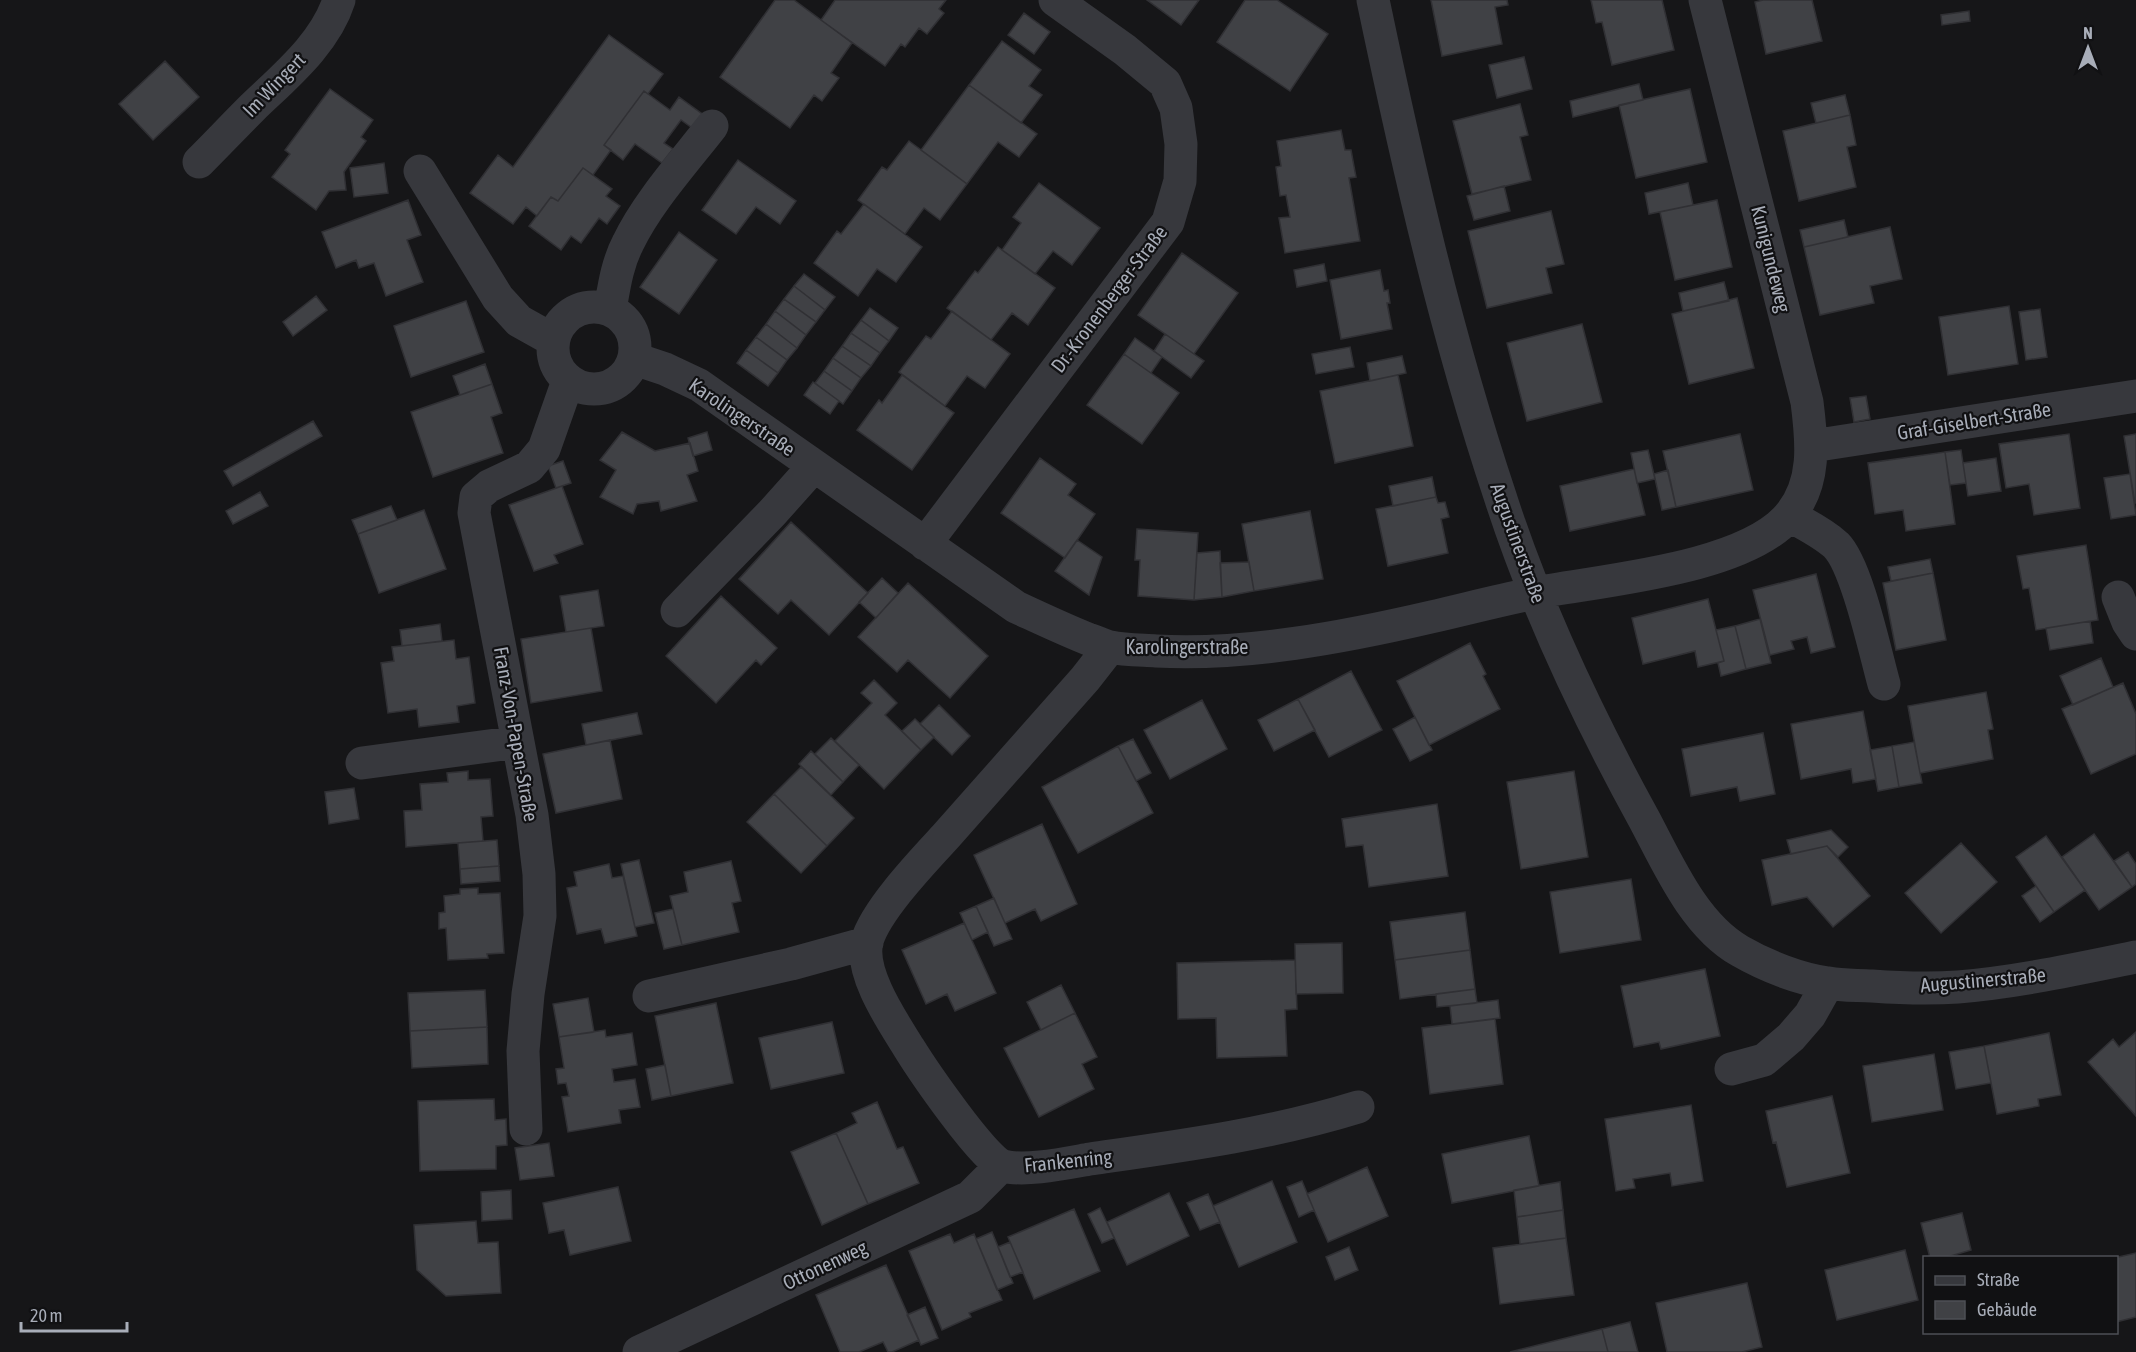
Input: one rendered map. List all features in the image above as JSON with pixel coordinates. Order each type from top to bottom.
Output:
[{"type":"street","name":"Im Wingert","points":[[199,162],[293,68],[324,31],[339,0]]},
{"type":"street","name":"Dr.-Kronenberger-Straße","points":[[925,544],[1168,222],[1180,181],[1181,144],[1178,117],[1165,83],[1125,50],[1055,0]]},
{"type":"street","name":"Augustinerstraße","points":[[1373,0],[1395,105],[1449,327],[1500,498],[1535,593],[1625,786],[1680,887],[1707,924],[1738,950],[1784,971],[1828,983],[1885,987],[1958,987],[2053,974],[2136,957]]},
{"type":"street","name":"Kunigundeweg","points":[[1535,593],[1577,587],[1688,564],[1741,549],[1772,531],[1790,516],[1807,484],[1812,446],[1807,402],[1705,0]]},
{"type":"street","points":[[610,310],[618,268],[627,244],[640,221],[712,126]]},
{"type":"street","points":[[420,171],[498,298],[519,321],[553,340]]},
{"type":"street","points":[[592,307],[610,310],[626,321],[635,339],[635,359],[624,377],[607,388],[586,389],[568,381],[558,369],[553,355],[553,340],[561,324],[574,311],[592,307]]},
{"type":"street","name":"Karolingerstraße","points":[[635,359],[665,369],[699,385],[1016,607],[1057,627],[1110,647],[1159,651],[1233,650],[1330,638],[1535,593]]},
{"type":"street","name":"Franz-Von-Papen-Straße","points":[[526,1129],[523,1051],[528,994],[540,916],[539,874],[532,815],[474,513],[476,497],[489,486],[530,467],[544,449],[568,381]]},
{"type":"street","name":"Graf-Giselbert-Straße","points":[[1812,446],[2136,396]]},
{"type":"street","name":"Karolingerstraße","points":[[677,611],[814,466]]},
{"type":"street","points":[[1790,516],[1813,528],[1836,546],[1850,566],[1884,684]]},
{"type":"street","points":[[2118,597],[2128,622],[2136,634]]},
{"type":"street","points":[[649,996],[790,964],[867,943],[877,921],[912,874],[1078,688],[1110,647]]},
{"type":"street","points":[[362,763],[518,742]]},
{"type":"street","name":"Frankenring","points":[[867,943],[869,976],[889,1016],[922,1069],[980,1146],[1001,1166],[1032,1167],[1198,1144],[1309,1122],[1359,1107]]},
{"type":"street","points":[[1731,1069],[1764,1060],[1791,1037],[1810,1015],[1828,983]]},
{"type":"street","name":"Ottonenweg","points":[[639,1352],[970,1197],[1001,1166]]},
{"type":"building","points":[[775,0],[794,0],[852,43],[831,73],[839,78],[822,101],[814,95],[790,128],[720,77]]},
{"type":"building","points":[[835,0],[946,0],[939,9],[944,13],[927,34],[919,28],[905,47],[901,44],[885,66],[821,20]]},
{"type":"building","points":[[1147,0],[1199,0],[1181,25]]},
{"type":"building","points":[[1245,0],[1277,0],[1328,34],[1290,91],[1217,42]]},
{"type":"building","points":[[1431,0],[1507,0],[1508,5],[1495,7],[1502,44],[1442,56]]},
{"type":"building","points":[[1591,0],[1662,0],[1674,50],[1612,65],[1602,22],[1596,23]]},
{"type":"building","points":[[1812,0],[1822,41],[1766,54],[1755,2]]},
{"type":"building","points":[[1969,11],[1970,21],[1942,25],[1941,15]]},
{"type":"building","points":[[1024,13],[1050,32],[1034,54],[1008,35]]},
{"type":"building","points":[[609,35],[663,74],[648,94],[644,91],[604,145],[611,150],[593,175],[583,168],[558,201],[551,197],[537,216],[526,207],[513,224],[470,193],[498,155],[513,167]]},
{"type":"building","points":[[1002,41],[1041,70],[1029,86],[1042,95],[1021,123],[969,85]]},
{"type":"building","points":[[1524,57],[1532,89],[1497,98],[1489,65]]},
{"type":"building","points":[[165,61],[199,97],[153,140],[119,104]]},
{"type":"building","points":[[1639,84],[1643,100],[1573,117],[1570,101]]},
{"type":"building","points":[[969,85],[1037,134],[1019,157],[998,142],[967,184],[921,150]]},
{"type":"building","points":[[330,89],[373,120],[361,137],[366,141],[344,172],[346,190],[329,191],[316,210],[272,177],[290,154],[285,150]]},
{"type":"building","points":[[1690,89],[1707,162],[1636,178],[1619,105]]},
{"type":"building","points":[[644,91],[670,110],[679,97],[705,116],[695,130],[681,120],[664,143],[673,149],[662,163],[635,144],[623,160],[604,145]]},
{"type":"building","points":[[1845,95],[1850,115],[1816,123],[1811,103]]},
{"type":"building","points":[[1520,104],[1528,135],[1520,137],[1531,180],[1472,194],[1453,121]]},
{"type":"building","points":[[1850,115],[1856,145],[1847,147],[1856,187],[1799,201],[1783,131]]},
{"type":"building","points":[[1341,130],[1345,150],[1351,150],[1356,177],[1349,178],[1360,241],[1285,253],[1279,218],[1290,217],[1286,195],[1280,196],[1276,167],[1281,166],[1277,141]]},
{"type":"building","points":[[909,141],[967,184],[940,220],[924,208],[905,234],[858,200],[882,167],[887,170]]},
{"type":"building","points":[[738,160],[796,201],[780,224],[756,207],[736,234],[702,210]]},
{"type":"building","points":[[384,163],[388,193],[354,197],[350,168]]},
{"type":"building","points":[[583,168],[612,189],[606,196],[620,206],[607,224],[599,218],[581,243],[571,236],[561,250],[529,226],[551,197],[558,201]]},
{"type":"building","points":[[1039,183],[1100,228],[1072,265],[1053,251],[1035,274],[1002,250],[1021,223],[1013,217]]},
{"type":"building","points":[[1688,183],[1693,205],[1649,214],[1645,193]]},
{"type":"building","points":[[1504,186],[1510,211],[1474,220],[1467,196]]},
{"type":"building","points":[[408,200],[421,235],[407,240],[423,282],[386,296],[374,263],[359,268],[356,260],[336,268],[322,232]]},
{"type":"building","points":[[1717,200],[1732,267],[1675,280],[1660,212]]},
{"type":"building","points":[[864,204],[922,247],[896,282],[877,269],[858,296],[814,263],[837,231],[841,234]]},
{"type":"building","points":[[1551,211],[1564,264],[1546,268],[1552,293],[1487,308],[1468,231]]},
{"type":"building","points":[[1844,220],[1848,237],[1804,247],[1800,230]]},
{"type":"building","points":[[1890,227],[1902,279],[1870,286],[1874,303],[1820,315],[1804,247]]},
{"type":"building","points":[[679,232],[717,260],[679,314],[640,287]]},
{"type":"building","points":[[998,247],[1055,288],[1028,325],[1012,313],[991,340],[947,308],[975,271],[978,273]]},
{"type":"building","points":[[1182,253],[1238,293],[1194,354],[1138,315]]},
{"type":"building","points":[[1324,264],[1327,281],[1297,287],[1294,270]]},
{"type":"building","points":[[1380,270],[1384,291],[1388,290],[1390,303],[1387,303],[1392,329],[1341,339],[1330,280]]},
{"type":"building","points":[[804,274],[835,297],[825,310],[794,286]]},
{"type":"building","points":[[1724,282],[1729,301],[1683,311],[1679,293]]},
{"type":"building","points":[[794,286],[825,310],[816,322],[784,299]]},
{"type":"building","points":[[316,296],[327,310],[293,336],[283,322]]},
{"type":"building","points":[[1737,298],[1754,368],[1689,384],[1672,314]]},
{"type":"building","points":[[784,299],[816,322],[806,335],[775,311]]},
{"type":"building","points":[[466,301],[484,352],[411,377],[394,326]]},
{"type":"building","points":[[2009,306],[2018,364],[1948,375],[1939,317]]},
{"type":"building","points":[[870,308],[898,328],[889,341],[861,320]]},
{"type":"building","points":[[2040,309],[2047,357],[2026,360],[2019,312]]},
{"type":"building","points":[[775,311],[806,335],[797,348],[766,324]]},
{"type":"building","points":[[952,311],[1010,354],[985,388],[967,376],[945,406],[899,372],[926,336],[931,339]]},
{"type":"building","points":[[861,320],[889,341],[880,353],[851,333]]},
{"type":"building","points":[[766,324],[797,348],[787,360],[756,337]]},
{"type":"building","points":[[1582,324],[1602,402],[1527,421],[1507,343]]},
{"type":"building","points":[[851,333],[880,353],[871,366],[842,346]]},
{"type":"building","points":[[1165,334],[1204,361],[1191,378],[1154,351]]},
{"type":"building","points":[[756,337],[787,360],[778,373],[746,350]]},
{"type":"building","points":[[1135,338],[1162,357],[1151,373],[1124,354]]},
{"type":"building","points":[[842,346],[871,366],[861,378],[833,358]]},
{"type":"building","points":[[1350,347],[1354,367],[1316,374],[1312,354]]},
{"type":"building","points":[[746,350],[778,373],[768,386],[737,363]]},
{"type":"building","points":[[1124,354],[1179,393],[1142,444],[1087,405]]},
{"type":"building","points":[[1402,356],[1406,373],[1370,381],[1367,363]]},
{"type":"building","points":[[833,358],[861,378],[852,391],[824,371]]},
{"type":"building","points":[[485,364],[492,384],[460,395],[453,376]]},
{"type":"building","points":[[824,371],[852,391],[843,404],[815,383]]},
{"type":"building","points":[[902,375],[954,413],[912,470],[857,430],[879,400],[882,403]]},
{"type":"building","points":[[1398,375],[1413,446],[1335,463],[1320,391]]},
{"type":"building","points":[[813,382],[839,401],[830,414],[804,395]]},
{"type":"building","points":[[492,384],[502,413],[491,417],[503,453],[433,477],[411,412]]},
{"type":"building","points":[[1866,396],[1870,419],[1854,422],[1850,398]]},
{"type":"building","points":[[313,421],[322,436],[233,486],[224,471]]},
{"type":"building","points":[[622,432],[655,451],[690,443],[698,471],[687,475],[697,501],[661,511],[659,501],[637,504],[633,514],[600,497],[616,470],[600,460]]},
{"type":"building","points":[[707,432],[712,450],[693,456],[688,438]]},
{"type":"building","points":[[1740,434],[1753,490],[1676,507],[1663,451]]},
{"type":"building","points":[[2069,434],[2080,508],[2034,515],[2029,484],[2006,488],[1999,444]]},
{"type":"building","points":[[2136,434],[2136,503],[2135,503],[2124,436]]},
{"type":"building","points":[[1648,450],[1655,479],[1637,483],[1631,453]]},
{"type":"building","points":[[1961,450],[1966,483],[1950,485],[1945,452]]},
{"type":"building","points":[[1945,452],[1955,524],[1906,531],[1903,510],[1875,514],[1868,463]]},
{"type":"building","points":[[1040,458],[1076,484],[1068,495],[1095,514],[1065,558],[1001,513]]},
{"type":"building","points":[[1996,458],[2001,491],[1968,496],[1963,463]]},
{"type":"building","points":[[563,461],[571,483],[556,488],[548,466]]},
{"type":"building","points":[[1634,469],[1645,515],[1570,531],[1560,486]]},
{"type":"building","points":[[1668,470],[1676,507],[1662,510],[1654,474]]},
{"type":"building","points":[[2130,474],[2136,515],[2111,519],[2104,478]]},
{"type":"building","points":[[1432,477],[1436,497],[1393,506],[1389,486]]},
{"type":"building","points":[[562,486],[583,544],[554,555],[558,563],[534,571],[509,505]]},
{"type":"building","points":[[260,492],[268,506],[233,524],[226,511]]},
{"type":"building","points":[[1436,497],[1438,503],[1445,502],[1449,517],[1441,519],[1448,553],[1388,566],[1376,509]]},
{"type":"building","points":[[391,506],[397,520],[358,534],[352,520]]},
{"type":"building","points":[[424,510],[446,569],[379,593],[358,534]]},
{"type":"building","points":[[1310,511],[1323,579],[1254,591],[1242,524]]},
{"type":"building","points":[[791,522],[868,593],[829,635],[791,600],[778,614],[739,579]]},
{"type":"building","points":[[1137,529],[1198,533],[1194,600],[1138,596],[1140,560],[1135,560]]},
{"type":"building","points":[[1077,540],[1102,557],[1089,595],[1055,571]]},
{"type":"building","points":[[2086,545],[2098,620],[2036,630],[2029,588],[2023,589],[2017,556]]},
{"type":"building","points":[[1220,551],[1222,597],[1194,600],[1197,553]]},
{"type":"building","points":[[1930,559],[1933,573],[1891,581],[1888,567]]},
{"type":"building","points":[[1249,562],[1254,591],[1222,597],[1220,563]]},
{"type":"building","points":[[1933,573],[1946,640],[1896,650],[1883,583]]},
{"type":"building","points":[[1816,574],[1835,647],[1811,653],[1807,637],[1791,641],[1794,649],[1770,655],[1753,590]]},
{"type":"building","points":[[882,578],[898,593],[876,618],[859,602]]},
{"type":"building","points":[[908,583],[988,656],[950,698],[908,660],[897,672],[858,637]]},
{"type":"building","points":[[598,590],[604,626],[566,632],[560,596]]},
{"type":"building","points":[[721,596],[777,648],[761,665],[756,660],[716,703],[666,656]]},
{"type":"building","points":[[1708,599],[1724,661],[1698,667],[1695,651],[1643,664],[1632,618]]},
{"type":"building","points":[[1760,619],[1771,663],[1746,669],[1735,626]]},
{"type":"building","points":[[2090,621],[2093,643],[2050,650],[2046,628]]},
{"type":"building","points":[[440,624],[442,641],[402,646],[400,630]]},
{"type":"building","points":[[1735,626],[1746,669],[1721,676],[1718,663],[1724,661],[1716,630]]},
{"type":"building","points":[[591,628],[602,691],[531,703],[521,639]]},
{"type":"building","points":[[454,640],[456,659],[469,657],[475,703],[457,706],[459,722],[419,727],[417,709],[388,713],[381,663],[394,661],[392,647]]},
{"type":"building","points":[[1470,643],[1486,674],[1483,676],[1500,709],[1429,745],[1397,681]]},
{"type":"building","points":[[2101,658],[2113,687],[2073,705],[2060,676]]},
{"type":"building","points":[[1351,671],[1382,730],[1329,757],[1298,699]]},
{"type":"building","points":[[874,680],[897,703],[885,715],[921,750],[884,789],[835,741],[872,703],[861,693]]},
{"type":"building","points":[[2123,683],[2136,714],[2136,754],[2091,774],[2062,709]]},
{"type":"building","points":[[1986,692],[1993,729],[1988,730],[1993,759],[1920,773],[1908,706]]},
{"type":"building","points":[[1298,699],[1315,730],[1274,751],[1258,720]]},
{"type":"building","points":[[1202,700],[1227,749],[1170,779],[1144,730]]},
{"type":"building","points":[[939,705],[970,736],[952,755],[920,724]]},
{"type":"building","points":[[1863,711],[1876,779],[1853,783],[1851,769],[1801,779],[1791,724]]},
{"type":"building","points":[[637,713],[642,734],[586,745],[582,724]]},
{"type":"building","points":[[1415,717],[1432,750],[1410,761],[1393,729]]},
{"type":"building","points":[[915,719],[934,737],[921,750],[902,731]]},
{"type":"building","points":[[1763,733],[1775,794],[1740,801],[1737,787],[1691,796],[1682,749]]},
{"type":"building","points":[[831,738],[859,765],[843,782],[815,754]]},
{"type":"building","points":[[1133,739],[1151,773],[1136,781],[1118,746]]},
{"type":"building","points":[[610,740],[622,799],[556,813],[543,754]]},
{"type":"building","points":[[1914,742],[1922,783],[1899,787],[1892,746]]},
{"type":"building","points":[[1118,746],[1153,813],[1078,853],[1042,787]]},
{"type":"building","points":[[1892,746],[1899,787],[1878,791],[1870,750]]},
{"type":"building","points":[[811,751],[843,782],[831,795],[799,764]]},
{"type":"building","points":[[801,767],[854,818],[827,846],[774,794]]},
{"type":"building","points":[[468,771],[468,780],[490,779],[493,816],[481,817],[483,841],[406,847],[404,811],[422,810],[420,784],[448,782],[447,773]]},
{"type":"building","points":[[1574,771],[1588,857],[1521,869],[1507,782]]},
{"type":"building","points":[[354,788],[359,819],[329,824],[325,792]]},
{"type":"building","points":[[774,794],[827,846],[801,873],[747,822]]},
{"type":"building","points":[[1437,804],[1448,876],[1369,887],[1363,845],[1346,847],[1342,819]]},
{"type":"building","points":[[1042,824],[1077,904],[1041,921],[1035,909],[1005,923],[974,855]]},
{"type":"building","points":[[1831,830],[1848,847],[1838,857],[1827,846],[1791,854],[1787,840]]},
{"type":"building","points":[[2094,834],[2132,887],[2099,910],[2062,857]]},
{"type":"building","points":[[2046,836],[2085,890],[2054,912],[2016,857]]},
{"type":"building","points":[[497,840],[499,866],[460,869],[458,843]]},
{"type":"building","points":[[1961,843],[1997,882],[1941,933],[1905,893]]},
{"type":"building","points":[[1827,846],[1870,896],[1833,927],[1807,897],[1772,905],[1762,860]]},
{"type":"building","points":[[2128,852],[2136,864],[2136,884],[2132,887],[2114,861]]},
{"type":"building","points":[[639,860],[654,923],[635,927],[621,864]]},
{"type":"building","points":[[731,861],[741,901],[732,903],[739,932],[682,945],[670,896],[688,892],[684,872]]},
{"type":"building","points":[[609,864],[612,878],[623,876],[637,936],[605,943],[601,929],[577,934],[567,888],[577,886],[574,872]]},
{"type":"building","points":[[499,866],[500,881],[461,884],[460,869]]},
{"type":"building","points":[[1631,879],[1641,940],[1560,953],[1550,892]]},
{"type":"building","points":[[2036,886],[2054,912],[2040,922],[2022,896]]},
{"type":"building","points":[[478,888],[478,894],[500,893],[504,953],[487,954],[488,958],[448,960],[446,928],[439,929],[439,913],[445,912],[444,896],[460,894],[460,889]]},
{"type":"building","points":[[994,898],[1012,939],[994,946],[976,906]]},
{"type":"building","points":[[976,906],[988,932],[972,940],[960,913]]},
{"type":"building","points":[[673,909],[682,945],[664,949],[655,913]]},
{"type":"building","points":[[1465,912],[1470,950],[1395,960],[1390,922]]},
{"type":"building","points":[[964,923],[996,993],[955,1011],[947,994],[926,1004],[902,950]]},
{"type":"building","points":[[1342,943],[1343,993],[1296,994],[1295,944]]},
{"type":"building","points":[[1470,950],[1475,989],[1400,999],[1395,960]]},
{"type":"building","points":[[1295,960],[1297,1009],[1285,1010],[1287,1056],[1217,1058],[1216,1018],[1178,1019],[1177,963]]},
{"type":"building","points":[[1705,969],[1720,1036],[1661,1049],[1659,1042],[1634,1047],[1621,986]]},
{"type":"building","points":[[1061,985],[1075,1013],[1041,1030],[1027,1002]]},
{"type":"building","points":[[1475,989],[1477,1003],[1437,1007],[1436,994]]},
{"type":"building","points":[[485,990],[487,1027],[410,1031],[408,993]]},
{"type":"building","points":[[588,998],[594,1032],[559,1037],[553,1004]]},
{"type":"building","points":[[1498,1000],[1500,1018],[1452,1024],[1450,1006]]},
{"type":"building","points":[[716,1003],[733,1083],[671,1096],[655,1016]]},
{"type":"building","points":[[1075,1013],[1097,1057],[1082,1064],[1094,1089],[1039,1117],[1004,1048]]},
{"type":"building","points":[[1495,1019],[1503,1084],[1430,1094],[1422,1028]]},
{"type":"building","points":[[832,1022],[844,1073],[771,1089],[759,1038]]},
{"type":"building","points":[[487,1027],[488,1064],[412,1068],[410,1031]]},
{"type":"building","points":[[605,1030],[606,1037],[632,1033],[637,1065],[612,1069],[614,1082],[635,1079],[640,1107],[619,1110],[621,1123],[568,1132],[562,1097],[569,1096],[566,1083],[558,1084],[556,1069],[564,1068],[559,1037]]},
{"type":"building","points":[[2136,1032],[2136,1116],[2088,1062],[2113,1039],[2119,1047]]},
{"type":"building","points":[[2049,1033],[2061,1095],[2038,1099],[2039,1106],[1997,1114],[1984,1046]]},
{"type":"building","points":[[1984,1046],[1991,1083],[1956,1089],[1949,1052]]},
{"type":"building","points":[[1934,1054],[1943,1110],[1872,1122],[1863,1066]]},
{"type":"building","points":[[665,1065],[671,1096],[652,1100],[646,1069]]},
{"type":"building","points":[[1832,1096],[1850,1173],[1787,1187],[1766,1111]]},
{"type":"building","points":[[494,1099],[495,1120],[506,1119],[507,1145],[496,1146],[496,1169],[420,1171],[418,1101]]},
{"type":"building","points":[[877,1102],[897,1149],[903,1147],[919,1183],[868,1204],[836,1133],[857,1123],[852,1113]]},
{"type":"building","points":[[1691,1105],[1703,1181],[1672,1186],[1670,1173],[1633,1179],[1635,1188],[1616,1191],[1605,1119]]},
{"type":"building","points":[[836,1133],[868,1204],[822,1225],[791,1152]]},
{"type":"building","points":[[1529,1136],[1539,1186],[1452,1203],[1442,1154]]},
{"type":"building","points":[[549,1143],[554,1176],[520,1180],[515,1148]]},
{"type":"building","points":[[1367,1167],[1388,1216],[1328,1242],[1307,1194]]},
{"type":"building","points":[[1272,1181],[1297,1242],[1239,1267],[1213,1206]]},
{"type":"building","points":[[1302,1181],[1314,1210],[1299,1217],[1287,1187]]},
{"type":"building","points":[[1560,1182],[1563,1210],[1517,1217],[1514,1190]]},
{"type":"building","points":[[618,1187],[631,1241],[570,1255],[564,1230],[549,1233],[543,1203]]},
{"type":"building","points":[[511,1190],[512,1219],[482,1221],[481,1192]]},
{"type":"building","points":[[1169,1193],[1189,1236],[1127,1265],[1107,1222]]},
{"type":"building","points":[[1208,1194],[1220,1222],[1200,1230],[1187,1203]]},
{"type":"building","points":[[1100,1208],[1114,1238],[1102,1243],[1088,1214]]},
{"type":"building","points":[[1074,1209],[1100,1271],[1034,1299],[1008,1237]]},
{"type":"building","points":[[1563,1210],[1566,1238],[1520,1244],[1517,1217]]},
{"type":"building","points":[[1962,1213],[1971,1250],[1951,1256],[1929,1256],[1921,1223]]},
{"type":"building","points":[[476,1221],[478,1243],[498,1242],[501,1293],[446,1296],[417,1270],[414,1225]]},
{"type":"building","points":[[992,1232],[1013,1283],[997,1290],[976,1239]]},
{"type":"building","points":[[950,1234],[954,1243],[974,1234],[1002,1300],[969,1313],[971,1317],[942,1330],[909,1251]]},
{"type":"building","points":[[1566,1238],[1574,1295],[1500,1304],[1493,1248]]},
{"type":"building","points":[[1010,1242],[1023,1272],[1010,1277],[998,1247]]},
{"type":"building","points":[[1349,1247],[1358,1270],[1335,1280],[1326,1257]]},
{"type":"building","points":[[1905,1250],[1918,1300],[1837,1320],[1825,1270]]},
{"type":"building","points":[[2136,1253],[2136,1317],[2118,1322],[2118,1257]]},
{"type":"building","points":[[886,1265],[919,1340],[892,1352],[888,1352],[883,1342],[859,1352],[840,1352],[816,1295]]},
{"type":"building","points":[[1747,1283],[1762,1347],[1742,1352],[1667,1352],[1656,1303]]},
{"type":"building","points":[[925,1307],[938,1338],[921,1345],[907,1315]]},
{"type":"building","points":[[1630,1322],[1638,1352],[1608,1352],[1602,1329]]},
{"type":"building","points":[[1602,1329],[1608,1352],[1510,1352]]}]
